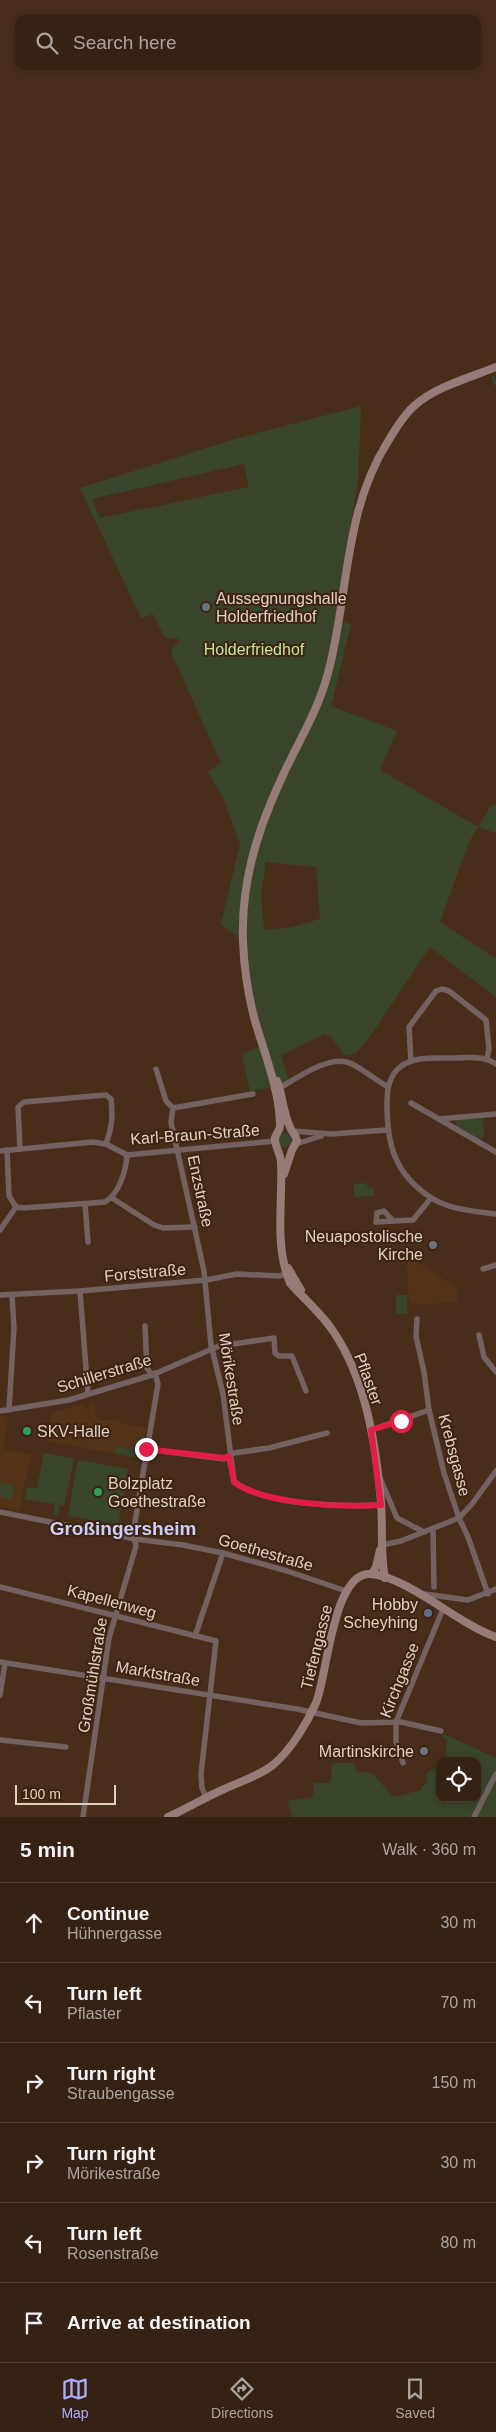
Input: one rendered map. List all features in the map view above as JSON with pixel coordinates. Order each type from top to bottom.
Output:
[{"type":"street","points":[[281,1188],[297,1137],[292,1130],[280,1088],[271,1070],[249,995],[244,949],[244,898],[248,870],[263,821],[317,706],[328,674],[352,538],[363,490],[375,462],[403,419],[414,406],[438,391],[496,368]]},
{"type":"street","points":[[411,1061],[409,1028],[436,991],[442,989],[449,991],[486,1020],[489,1049],[487,1059]]},
{"type":"street","points":[[496,1064],[487,1059],[448,1058],[411,1061],[394,1075],[388,1087],[387,1130],[392,1152],[403,1172],[431,1198],[453,1207],[496,1214]]},
{"type":"street","points":[[280,1088],[322,1066],[342,1061],[353,1064],[388,1087]]},
{"type":"street","name":"Enzstraße","points":[[156,1069],[166,1101],[173,1108],[172,1122],[206,1280]]},
{"type":"street","points":[[271,1070],[280,1130],[275,1141],[279,1148],[281,1188]]},
{"type":"street","points":[[173,1108],[253,1094]]},
{"type":"street","points":[[20,1149],[18,1107],[24,1102],[106,1095],[111,1099],[114,1116],[106,1144]]},
{"type":"street","points":[[411,1103],[496,1152]]},
{"type":"street","points":[[437,1119],[496,1114]]},
{"type":"street","points":[[280,1130],[331,1134],[387,1130]]},
{"type":"street","points":[[279,1148],[294,1147],[331,1134]]},
{"type":"street","name":"Karl-Braun-Straße","points":[[3,1151],[93,1142],[106,1144],[127,1155],[275,1141]]},
{"type":"street","points":[[3,1151],[9,1196],[16,1208]]},
{"type":"street","points":[[16,1208],[104,1202],[112,1198],[124,1174],[127,1155]]},
{"type":"street","name":"Pflaster","points":[[281,1188],[281,1234],[285,1261],[289,1273],[303,1295],[340,1341],[356,1379],[371,1430],[381,1505],[385,1578]]},
{"type":"street","points":[[112,1198],[154,1225],[163,1228],[195,1226]]},
{"type":"street","points":[[393,1221],[413,1220],[431,1198]]},
{"type":"street","points":[[85,1204],[88,1242]]},
{"type":"street","points":[[0,1230],[16,1208]]},
{"type":"street","points":[[483,1269],[496,1266]]},
{"type":"street","name":"Forststraße","points":[[0,1295],[80,1291],[206,1280],[237,1274],[279,1276],[289,1273]]},
{"type":"street","name":"Mörikestraße","points":[[206,1280],[212,1349],[223,1394],[229,1456],[234,1482],[270,1497],[342,1506],[381,1505]]},
{"type":"street","points":[[80,1291],[88,1394]]},
{"type":"street","points":[[9,1410],[14,1328],[12,1295]]},
{"type":"street","name":"Krebsgasse","points":[[417,1319],[416,1336],[424,1372],[429,1410],[446,1480],[488,1594]]},
{"type":"street","name":"Großmühlstraße","points":[[83,1817],[105,1678],[109,1638],[134,1555],[134,1528],[158,1384],[147,1368],[145,1326]]},
{"type":"street","points":[[479,1335],[484,1357],[496,1372]]},
{"type":"street","name":"Schillerstraße","points":[[0,1412],[69,1400],[152,1374],[212,1349],[274,1338],[275,1353],[279,1356],[292,1356],[306,1392]]},
{"type":"street","points":[[371,1430],[429,1410]]},
{"type":"street","points":[[146,1449],[224,1458],[234,1453],[269,1448],[327,1433]]},
{"type":"street","points":[[382,1545],[424,1532],[459,1518],[496,1472]]},
{"type":"street","points":[[378,1477],[397,1518],[424,1532]]},
{"type":"street","name":"Goethestraße","points":[[0,1512],[135,1539],[184,1545],[287,1571],[346,1591]]},
{"type":"street","points":[[434,1528],[434,1587]]},
{"type":"street","name":"Pflaster","points":[[372,1574],[382,1545]]},
{"type":"street","points":[[195,1636],[223,1554]]},
{"type":"street","points":[[372,1574],[418,1593],[476,1629],[496,1637]]},
{"type":"street","name":"Tiefengasse","points":[[168,1817],[274,1764],[292,1743],[311,1712],[322,1684],[336,1618],[346,1591],[358,1578],[372,1574]]},
{"type":"street","name":"Kapellenweg","points":[[0,1586],[216,1641],[209,1695]]},
{"type":"street","points":[[418,1593],[459,1600],[475,1599],[496,1589]]},
{"type":"street","name":"Kirchgasse","points":[[403,1763],[396,1742],[396,1722],[442,1609]]},
{"type":"street","points":[[0,1695],[2,1662]]},
{"type":"street","name":"Marktstraße","points":[[2,1662],[311,1712],[361,1723],[411,1723],[441,1731]]},
{"type":"street","points":[[206,1797],[201,1782],[209,1695]]},
{"type":"street","points":[[0,1740],[66,1747]]},
{"type":"street","points":[[474,1817],[496,1774]]},
{"type":"shaded area","points":[[407,1262],[417,1262],[458,1289],[458,1302],[415,1305],[409,1301]]},
{"type":"shaded area","points":[[90,1402],[93,1402],[97,1420],[118,1420],[120,1423],[147,1428],[140,1458],[46,1441],[52,1413],[84,1404],[85,1410],[91,1408]]},
{"type":"shaded area","points":[[0,1416],[8,1417],[3,1449],[31,1455],[19,1511],[0,1507]]},
{"type":"green space","name":"Holderfriedhof","points":[[361,406],[358,481],[335,620],[351,624],[331,706],[397,731],[380,770],[478,827],[469,842],[440,922],[496,959],[496,997],[430,947],[371,1035],[356,1053],[346,1056],[330,1036],[324,1034],[281,1055],[289,1081],[283,1085],[250,1091],[242,1054],[260,1047],[240,939],[221,924],[240,844],[223,798],[208,772],[221,763],[172,654],[172,648],[180,641],[177,638],[165,638],[153,614],[141,618],[80,488],[235,439]],"holes":[[[244,464],[249,487],[100,518],[92,499]],[[266,862],[316,867],[320,919],[292,927],[264,930],[261,896]]]},
{"type":"green space","points":[[496,804],[496,833],[478,827],[491,806]]},
{"type":"green space","points":[[483,1118],[484,1136],[481,1140],[456,1126],[455,1122],[457,1119]]},
{"type":"green space","points":[[282,1133],[288,1133],[292,1140],[288,1147],[282,1147],[278,1143],[278,1137]]},
{"type":"green space","points":[[365,1183],[369,1188],[374,1187],[374,1196],[354,1197],[354,1184]]},
{"type":"green space","points":[[396,1295],[407,1295],[407,1314],[396,1314]]},
{"type":"green space","points":[[140,1438],[145,1439],[140,1458],[115,1454],[116,1447],[138,1448]]},
{"type":"green space","points":[[44,1453],[74,1459],[64,1506],[60,1505],[58,1515],[53,1514],[55,1504],[25,1499],[27,1487],[37,1489]]},
{"type":"green space","name":"Bolzplatz Goethestraße","points":[[78,1460],[128,1469],[118,1524],[68,1516]]},
{"type":"green space","points":[[0,1483],[14,1485],[12,1499],[0,1497]]},
{"type":"green space","points":[[444,1734],[496,1758],[496,1817],[292,1817],[288,1801],[313,1797],[314,1783],[331,1783],[332,1763],[353,1763],[357,1772],[372,1773],[393,1797],[422,1790],[421,1788],[428,1782],[426,1775],[432,1769],[436,1769],[436,1802],[481,1802],[481,1757],[445,1757],[447,1740],[442,1736]]},
{"type":"waterway","points":[[493,377],[496,385]]},
{"type":"place","name":"Aussegnungshalle Holderfriedhof","points":[[206,607]]},
{"type":"place","name":"Neuapostolische Kirche","points":[[433,1245]]},
{"type":"place","name":"SKV-Halle","points":[[27,1431]]},
{"type":"place","name":"Bolzplatz Goethestraße","points":[[98,1492]]},
{"type":"place","name":"Hobby Scheyhing","points":[[428,1613]]},
{"type":"place","name":"Martinskirche","points":[[424,1751]]},
{"type":"district","name":"Großingersheim","points":[[123,1528]]},
{"type":"route","points":[[146,1449],[224,1458],[229,1456],[232,1476],[236,1484],[270,1497],[342,1506],[381,1505],[371,1430],[401,1421]]}]
